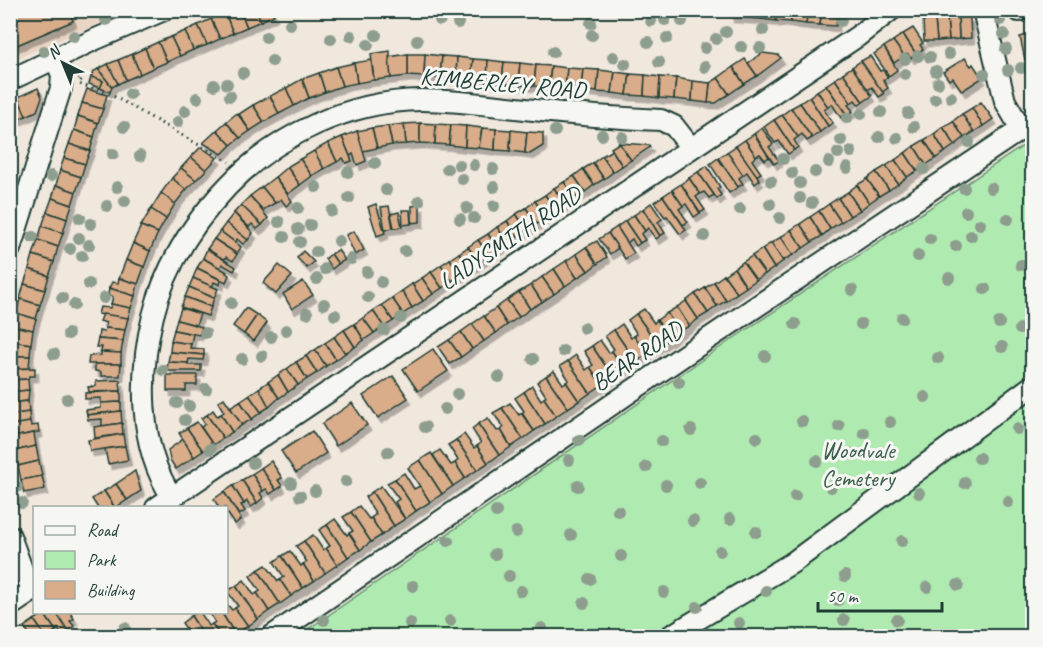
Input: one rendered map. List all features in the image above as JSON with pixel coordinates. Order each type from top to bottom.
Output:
[{"type":"street","points":[[10,80],[164,10]]},
{"type":"street","name":"LADYSMITH ROAD","points":[[164,502],[691,148],[891,10]]},
{"type":"street","points":[[983,10],[1005,100],[1027,125]]},
{"type":"street","points":[[10,249],[62,88],[62,75],[55,58]]},
{"type":"street","name":"KIMBERLEY ROAD","points":[[164,502],[160,477],[150,443],[145,389],[147,347],[160,292],[171,265],[187,237],[215,199],[241,173],[278,145],[333,117],[381,104],[420,100],[661,120],[671,123],[691,148]]},
{"type":"street","name":"BEAR ROAD","points":[[272,636],[1027,125]]},
{"type":"street","points":[[670,636],[792,563],[1032,386]]},
{"type":"street","points":[[10,536],[23,572],[33,588]]},
{"type":"street","points":[[10,606],[33,591]]},
{"type":"path","points":[[82,85],[108,93],[202,145],[229,162],[241,173]]},
{"type":"shaded area","points":[[11,11],[128,11],[11,61]]},
{"type":"green space","name":"Woodvale Cemetery","points":[[1032,140],[1032,636],[298,636],[731,340]]},
{"type":"building","points":[[10,10],[69,10],[73,21],[10,48]]},
{"type":"building","points":[[240,10],[247,27],[233,33],[225,13]]},
{"type":"building","points":[[240,10],[256,10],[261,21],[247,27]]},
{"type":"building","points":[[256,10],[272,10],[274,15],[261,21]]},
{"type":"building","points":[[731,10],[746,10],[745,18],[730,17]]},
{"type":"building","points":[[746,10],[761,10],[761,19],[745,18]]},
{"type":"building","points":[[761,10],[777,10],[776,21],[761,19]]},
{"type":"building","points":[[777,10],[792,10],[791,22],[776,21]]},
{"type":"building","points":[[792,10],[808,10],[806,24],[791,22]]},
{"type":"building","points":[[808,10],[822,10],[820,25],[806,24]]},
{"type":"building","points":[[822,10],[837,10],[836,26],[820,25]]},
{"type":"building","points":[[225,13],[233,33],[220,39],[211,19]]},
{"type":"building","points":[[970,17],[971,38],[959,39],[958,18]]},
{"type":"building","points":[[958,18],[959,39],[949,40],[947,19]]},
{"type":"building","points":[[211,19],[220,39],[207,45],[198,25]]},
{"type":"building","points":[[947,19],[949,40],[937,41],[935,20]]},
{"type":"building","points":[[935,20],[937,41],[924,41],[923,21]]},
{"type":"building","points":[[198,25],[207,45],[193,50],[185,31]]},
{"type":"building","points":[[913,28],[923,43],[920,45],[923,49],[916,54],[903,34]]},
{"type":"building","points":[[185,31],[193,50],[180,56],[171,37]]},
{"type":"building","points":[[903,34],[916,54],[911,58],[908,54],[904,56],[893,41]]},
{"type":"building","points":[[1031,34],[1032,59],[1025,60],[1020,37]]},
{"type":"building","points":[[171,37],[180,56],[167,62],[158,42]]},
{"type":"building","points":[[893,41],[904,56],[894,63],[884,47]]},
{"type":"building","points":[[158,42],[167,62],[153,68],[145,48]]},
{"type":"building","points":[[884,47],[897,70],[889,76],[874,54]]},
{"type":"building","points":[[145,48],[153,68],[140,74],[132,54]]},
{"type":"building","points":[[390,51],[391,78],[374,80],[371,54]]},
{"type":"building","points":[[763,53],[778,55],[781,58],[757,76],[748,63]]},
{"type":"building","points":[[132,54],[140,74],[126,80],[118,60]]},
{"type":"building","points":[[408,54],[425,54],[424,77],[408,76]]},
{"type":"building","points":[[408,54],[408,76],[391,78],[389,57]]},
{"type":"building","points":[[425,54],[442,56],[440,78],[424,77]]},
{"type":"building","points":[[442,56],[457,57],[456,79],[440,78]]},
{"type":"building","points":[[870,56],[880,71],[883,70],[888,77],[883,80],[888,88],[882,92],[861,61]]},
{"type":"building","points":[[457,57],[473,59],[471,81],[456,79]]},
{"type":"building","points":[[965,58],[971,66],[973,64],[982,78],[962,91],[953,78],[949,80],[943,72]]},
{"type":"building","points":[[473,59],[488,60],[487,82],[471,81]]},
{"type":"building","points":[[745,59],[757,76],[744,84],[733,67]]},
{"type":"building","points":[[118,60],[126,80],[118,84],[108,64]]},
{"type":"building","points":[[371,60],[374,80],[357,83],[354,63]]},
{"type":"building","points":[[488,60],[504,62],[502,83],[487,82]]},
{"type":"building","points":[[861,61],[884,94],[879,97],[872,87],[868,90],[852,67]]},
{"type":"building","points":[[504,62],[520,63],[518,85],[502,83]]},
{"type":"building","points":[[354,63],[357,83],[342,86],[336,67]]},
{"type":"building","points":[[520,63],[536,65],[534,86],[518,85]]},
{"type":"building","points":[[108,64],[118,84],[112,87],[98,69]]},
{"type":"building","points":[[536,65],[551,66],[549,87],[534,86]]},
{"type":"building","points":[[551,66],[567,68],[565,89],[549,87]]},
{"type":"building","points":[[336,67],[342,86],[325,92],[319,73]]},
{"type":"building","points":[[733,67],[744,84],[729,94],[718,78]]},
{"type":"building","points":[[852,67],[872,96],[863,102],[843,73]]},
{"type":"building","points":[[567,68],[583,69],[581,90],[565,89]]},
{"type":"building","points":[[98,69],[112,87],[110,92],[100,88],[103,81],[91,77]]},
{"type":"building","points":[[583,69],[599,70],[597,92],[581,90]]},
{"type":"building","points":[[599,70],[615,72],[612,93],[597,92]]},
{"type":"building","points":[[615,72],[630,74],[627,95],[612,93]]},
{"type":"building","points":[[319,73],[325,92],[309,98],[302,79]]},
{"type":"building","points":[[843,73],[863,102],[859,105],[855,100],[851,103],[835,79]]},
{"type":"building","points":[[630,74],[645,75],[644,96],[627,95]]},
{"type":"building","points":[[645,75],[660,77],[659,98],[644,96]]},
{"type":"building","points":[[91,77],[103,81],[100,88],[89,84]]},
{"type":"building","points":[[660,77],[676,78],[674,99],[659,98]]},
{"type":"building","points":[[676,78],[693,81],[692,101],[674,99]]},
{"type":"building","points":[[718,78],[729,94],[716,103],[708,103],[710,83]]},
{"type":"building","points":[[302,79],[309,98],[294,106],[286,88]]},
{"type":"building","points":[[835,79],[851,103],[848,105],[853,111],[847,115],[826,85]]},
{"type":"building","points":[[693,81],[710,83],[708,103],[692,101]]},
{"type":"building","points":[[826,85],[846,114],[841,118],[832,104],[828,107],[817,91]]},
{"type":"building","points":[[38,88],[42,97],[37,111],[26,116],[18,97]]},
{"type":"building","points":[[286,88],[294,106],[279,114],[270,96]]},
{"type":"building","points":[[87,89],[107,95],[103,109],[82,103]]},
{"type":"building","points":[[817,91],[828,107],[824,110],[833,123],[828,126],[809,97]]},
{"type":"building","points":[[270,96],[279,114],[264,122],[253,105]]},
{"type":"building","points":[[18,97],[26,116],[13,121],[10,114],[10,100]]},
{"type":"building","points":[[809,97],[828,126],[820,132],[800,103]]},
{"type":"building","points":[[981,102],[993,119],[983,126],[972,108]]},
{"type":"building","points":[[82,103],[103,109],[98,123],[78,116]]},
{"type":"building","points":[[800,103],[820,132],[812,138],[791,108]]},
{"type":"building","points":[[253,105],[264,122],[250,131],[239,114]]},
{"type":"building","points":[[791,108],[812,138],[807,141],[802,134],[798,137],[782,115]]},
{"type":"building","points":[[972,108],[983,126],[974,132],[962,114]]},
{"type":"building","points":[[237,113],[250,131],[240,138],[226,122]]},
{"type":"building","points":[[962,114],[974,132],[964,138],[953,121]]},
{"type":"building","points":[[782,115],[798,137],[794,140],[798,147],[794,150],[774,120]]},
{"type":"building","points":[[78,116],[98,123],[94,137],[74,130]]},
{"type":"building","points":[[774,120],[794,150],[788,154],[779,141],[775,143],[764,127]]},
{"type":"building","points":[[953,121],[964,138],[955,145],[943,127]]},
{"type":"building","points":[[226,122],[240,138],[231,145],[217,130]]},
{"type":"building","points":[[420,123],[420,143],[406,144],[404,124]]},
{"type":"building","points":[[420,123],[436,124],[435,144],[420,143]]},
{"type":"building","points":[[404,124],[406,144],[392,145],[388,126]]},
{"type":"building","points":[[436,124],[451,125],[449,145],[435,144]]},
{"type":"building","points":[[451,125],[466,126],[465,147],[449,145]]},
{"type":"building","points":[[388,126],[392,145],[377,148],[372,128]]},
{"type":"building","points":[[466,126],[482,128],[479,148],[465,147]]},
{"type":"building","points":[[943,127],[955,145],[945,152],[934,134]]},
{"type":"building","points":[[372,128],[377,148],[363,151],[357,131]]},
{"type":"building","points":[[482,128],[496,129],[495,150],[479,148]]},
{"type":"building","points":[[762,128],[773,144],[769,147],[779,161],[774,164],[754,134]]},
{"type":"building","points":[[496,129],[511,130],[510,151],[495,150]]},
{"type":"building","points":[[74,130],[94,137],[90,151],[69,144]]},
{"type":"building","points":[[217,130],[231,145],[222,154],[203,143]]},
{"type":"building","points":[[511,130],[527,132],[525,153],[510,151]]},
{"type":"building","points":[[357,131],[366,161],[357,165],[353,154],[350,156],[342,137]]},
{"type":"building","points":[[527,132],[543,133],[543,146],[530,154],[525,153]]},
{"type":"building","points":[[754,134],[769,157],[765,160],[760,154],[756,156],[745,140]]},
{"type":"building","points":[[934,134],[945,152],[936,158],[924,140]]},
{"type":"building","points":[[342,137],[352,161],[346,163],[343,158],[337,162],[328,143]]},
{"type":"building","points":[[745,140],[756,156],[752,160],[761,173],[756,176],[736,146]]},
{"type":"building","points":[[924,140],[936,158],[926,165],[914,146]]},
{"type":"building","points":[[328,143],[337,162],[324,169],[314,151]]},
{"type":"building","points":[[619,143],[649,145],[650,147],[631,160]]},
{"type":"building","points":[[619,143],[631,160],[622,166],[611,148]]},
{"type":"building","points":[[69,144],[90,151],[85,164],[64,158]]},
{"type":"building","points":[[736,146],[760,180],[755,184],[747,172],[743,175],[727,152]]},
{"type":"building","points":[[914,146],[926,165],[917,171],[905,153]]},
{"type":"building","points":[[201,147],[217,158],[206,170],[191,157]]},
{"type":"building","points":[[612,150],[622,166],[613,172],[602,156]]},
{"type":"building","points":[[314,151],[324,169],[312,176],[300,159]]},
{"type":"building","points":[[727,152],[743,175],[739,178],[743,184],[738,187],[718,158]]},
{"type":"building","points":[[905,153],[917,171],[907,177],[895,160]]},
{"type":"building","points":[[602,156],[613,172],[604,179],[593,163]]},
{"type":"building","points":[[191,157],[206,170],[196,180],[181,168]]},
{"type":"building","points":[[64,158],[85,164],[81,177],[60,170]]},
{"type":"building","points":[[718,158],[738,187],[729,193],[710,164]]},
{"type":"building","points":[[300,159],[312,176],[300,185],[287,167]]},
{"type":"building","points":[[895,160],[907,177],[898,184],[886,166]]},
{"type":"building","points":[[593,163],[604,179],[594,185],[583,169]]},
{"type":"building","points":[[707,166],[720,187],[717,189],[721,195],[717,199],[698,172]]},
{"type":"building","points":[[886,166],[898,184],[889,190],[876,172]]},
{"type":"building","points":[[287,167],[300,185],[288,194],[275,177]]},
{"type":"building","points":[[181,168],[196,180],[186,190],[172,178]]},
{"type":"building","points":[[583,169],[594,185],[585,192],[574,176]]},
{"type":"building","points":[[60,170],[81,177],[76,192],[56,185]]},
{"type":"building","points":[[698,172],[714,195],[709,198],[704,192],[700,194],[689,178]]},
{"type":"building","points":[[876,172],[889,190],[879,196],[867,179]]},
{"type":"building","points":[[574,176],[585,192],[575,198],[564,182]]},
{"type":"building","points":[[275,177],[292,201],[286,206],[281,199],[275,203],[262,187]]},
{"type":"building","points":[[172,178],[186,190],[175,204],[161,193]]},
{"type":"building","points":[[689,178],[700,194],[696,197],[705,210],[700,213],[681,184]]},
{"type":"building","points":[[867,179],[879,196],[869,203],[857,185]]},
{"type":"building","points":[[564,182],[575,198],[565,205],[554,188]]},
{"type":"building","points":[[681,184],[700,213],[694,217],[686,204],[683,206],[672,190]]},
{"type":"building","points":[[56,185],[76,192],[72,205],[52,198]]},
{"type":"building","points":[[857,185],[869,203],[860,210],[848,192]]},
{"type":"building","points":[[262,187],[275,203],[263,210],[250,196]]},
{"type":"building","points":[[554,188],[565,205],[556,211],[545,195]]},
{"type":"building","points":[[672,190],[683,206],[679,209],[688,222],[683,225],[663,196]]},
{"type":"building","points":[[848,192],[860,210],[850,216],[838,198]]},
{"type":"building","points":[[161,193],[175,204],[166,219],[151,209]]},
{"type":"building","points":[[545,195],[556,211],[546,218],[535,201]]},
{"type":"building","points":[[250,196],[268,218],[262,225],[241,205]]},
{"type":"building","points":[[663,196],[686,230],[680,234],[654,202]]},
{"type":"building","points":[[52,198],[72,205],[67,219],[47,212]]},
{"type":"building","points":[[838,198],[850,216],[841,222],[829,204]]},
{"type":"building","points":[[535,201],[546,218],[537,224],[526,208]]},
{"type":"building","points":[[651,203],[662,219],[658,222],[665,233],[660,236],[643,209]]},
{"type":"building","points":[[376,204],[385,233],[377,236],[368,207]]},
{"type":"building","points":[[829,204],[841,222],[830,229],[819,211]]},
{"type":"building","points":[[241,205],[262,225],[257,229],[252,224],[249,227],[234,213]]},
{"type":"building","points":[[420,205],[420,222],[412,223],[412,206]]},
{"type":"building","points":[[389,206],[393,228],[385,230],[381,207]]},
{"type":"building","points":[[526,208],[537,224],[527,230],[516,214]]},
{"type":"building","points":[[151,209],[166,219],[158,233],[141,226]]},
{"type":"building","points":[[643,209],[660,236],[656,239],[648,228],[645,231],[634,215]]},
{"type":"building","points":[[402,210],[410,210],[411,224],[403,225]]},
{"type":"building","points":[[819,211],[830,229],[822,236],[810,217]]},
{"type":"building","points":[[47,212],[67,219],[63,233],[42,226]]},
{"type":"building","points":[[399,212],[402,227],[394,228],[391,214]]},
{"type":"building","points":[[234,213],[253,233],[248,240],[226,223]]},
{"type":"building","points":[[516,214],[527,230],[517,237],[507,221]]},
{"type":"building","points":[[634,215],[645,231],[641,234],[645,240],[640,243],[625,221]]},
{"type":"building","points":[[810,217],[822,236],[812,242],[800,224]]},
{"type":"building","points":[[507,221],[517,237],[508,243],[497,227]]},
{"type":"building","points":[[625,221],[640,243],[636,246],[632,239],[627,243],[617,227]]},
{"type":"building","points":[[226,223],[248,240],[243,244],[237,239],[235,242],[220,231]]},
{"type":"building","points":[[800,224],[812,242],[803,248],[791,230]]},
{"type":"building","points":[[42,226],[63,233],[58,247],[38,240]]},
{"type":"building","points":[[141,226],[158,233],[150,251],[133,243]]},
{"type":"building","points":[[497,227],[508,243],[498,250],[488,234]]},
{"type":"building","points":[[617,227],[634,253],[625,259],[608,233]]},
{"type":"building","points":[[791,230],[803,248],[793,255],[781,237]]},
{"type":"building","points":[[220,231],[241,247],[237,254],[214,239]]},
{"type":"building","points":[[354,231],[364,250],[355,255],[346,235]]},
{"type":"building","points":[[608,233],[618,248],[610,254],[599,239]]},
{"type":"building","points":[[488,234],[498,250],[489,256],[478,240]]},
{"type":"building","points":[[781,237],[793,255],[783,261],[771,243]]},
{"type":"building","points":[[214,239],[237,254],[233,261],[226,257],[224,260],[207,249]]},
{"type":"building","points":[[38,240],[58,247],[54,262],[33,255]]},
{"type":"building","points":[[478,240],[489,256],[479,263],[468,247]]},
{"type":"building","points":[[597,241],[607,257],[597,264],[586,247]]},
{"type":"building","points":[[133,243],[150,251],[144,267],[126,260]]},
{"type":"building","points":[[771,243],[783,261],[774,268],[762,249]]},
{"type":"building","points":[[468,247],[479,263],[470,269],[459,253]]},
{"type":"building","points":[[586,247],[597,264],[588,271],[576,254]]},
{"type":"building","points":[[207,249],[236,267],[234,271],[222,264],[220,268],[203,258]]},
{"type":"building","points":[[762,249],[774,268],[765,274],[752,256]]},
{"type":"building","points":[[338,250],[345,260],[338,264],[331,254]]},
{"type":"building","points":[[303,251],[314,262],[307,268],[297,258]]},
{"type":"building","points":[[459,253],[470,269],[461,275],[450,259]]},
{"type":"building","points":[[331,254],[338,264],[332,269],[325,259]]},
{"type":"building","points":[[576,254],[588,271],[577,278],[566,261]]},
{"type":"building","points":[[33,255],[54,262],[49,276],[29,269]]},
{"type":"building","points":[[752,256],[765,274],[756,280],[743,262]]},
{"type":"building","points":[[203,258],[227,272],[229,275],[226,282],[197,268]]},
{"type":"building","points":[[450,259],[461,275],[452,281],[441,265]]},
{"type":"building","points":[[126,260],[144,267],[138,284],[119,278]]},
{"type":"building","points":[[566,261],[577,278],[565,286],[554,269]]},
{"type":"building","points":[[743,262],[756,280],[746,287],[734,268]]},
{"type":"building","points":[[279,265],[292,276],[276,294],[263,283]]},
{"type":"building","points":[[441,265],[452,281],[442,288],[431,272]]},
{"type":"building","points":[[197,268],[221,280],[220,285],[214,282],[212,287],[193,278]]},
{"type":"building","points":[[734,268],[746,287],[737,293],[724,275]]},
{"type":"building","points":[[29,269],[49,276],[45,290],[24,284]]},
{"type":"building","points":[[554,269],[565,286],[554,294],[542,277]]},
{"type":"building","points":[[431,272],[442,288],[433,294],[422,278]]},
{"type":"building","points":[[724,275],[737,293],[726,301],[714,282]]},
{"type":"building","points":[[542,277],[554,294],[542,302],[531,285]]},
{"type":"building","points":[[119,278],[138,284],[135,296],[109,288],[112,282],[118,283]]},
{"type":"building","points":[[193,278],[218,289],[214,298],[189,287]]},
{"type":"building","points":[[422,278],[433,294],[423,301],[412,284]]},
{"type":"building","points":[[303,281],[313,295],[292,309],[283,294]]},
{"type":"building","points":[[714,282],[726,301],[717,306],[705,288]]},
{"type":"building","points":[[24,284],[45,290],[40,305],[20,299]]},
{"type":"building","points":[[412,284],[423,301],[412,308],[402,291]]},
{"type":"building","points":[[531,285],[542,302],[530,309],[519,292]]},
{"type":"building","points":[[189,287],[214,298],[211,307],[185,297]]},
{"type":"building","points":[[109,288],[135,296],[131,308],[111,304],[113,297],[108,295]]},
{"type":"building","points":[[705,288],[717,306],[708,313],[695,294]]},
{"type":"building","points":[[402,291],[412,308],[403,314],[392,298]]},
{"type":"building","points":[[519,292],[530,309],[519,317],[507,300]]},
{"type":"building","points":[[695,294],[708,313],[698,319],[686,301]]},
{"type":"building","points":[[185,297],[211,307],[208,316],[181,307]]},
{"type":"building","points":[[392,298],[403,314],[393,321],[382,305]]},
{"type":"building","points":[[20,299],[40,305],[36,319],[16,313]]},
{"type":"building","points":[[507,300],[519,317],[507,325],[496,308]]},
{"type":"building","points":[[686,301],[698,319],[689,326],[677,307]]},
{"type":"building","points":[[111,304],[131,308],[128,318],[98,314],[100,307],[110,308]]},
{"type":"building","points":[[382,305],[393,321],[384,327],[373,311]]},
{"type":"building","points":[[677,307],[689,326],[679,332],[667,313]]},
{"type":"building","points":[[181,308],[200,314],[196,325],[177,320]]},
{"type":"building","points":[[246,308],[257,315],[244,334],[233,326]]},
{"type":"building","points":[[496,308],[507,325],[496,333],[484,316]]},
{"type":"building","points":[[644,309],[654,323],[657,320],[670,339],[659,346],[636,314]]},
{"type":"building","points":[[373,311],[384,327],[374,333],[363,318]]},
{"type":"building","points":[[16,313],[36,319],[33,330],[13,326]]},
{"type":"building","points":[[667,313],[679,332],[670,339],[657,320]]},
{"type":"building","points":[[103,314],[128,318],[125,330],[105,328],[106,323],[100,321]]},
{"type":"building","points":[[636,314],[659,346],[647,354],[634,336],[637,334],[628,320]]},
{"type":"building","points":[[257,315],[267,323],[254,341],[244,334]]},
{"type":"building","points":[[484,316],[496,333],[484,341],[472,324]]},
{"type":"building","points":[[363,318],[374,333],[364,340],[354,324]]},
{"type":"building","points":[[177,320],[202,327],[199,335],[174,330]]},
{"type":"building","points":[[354,324],[364,340],[355,347],[344,330]]},
{"type":"building","points":[[472,324],[484,341],[472,349],[461,332]]},
{"type":"building","points":[[622,324],[631,338],[634,336],[647,354],[636,362],[614,330]]},
{"type":"building","points":[[13,326],[33,330],[31,344],[11,341]]},
{"type":"building","points":[[105,328],[125,330],[123,341],[98,339],[99,331],[104,332]]},
{"type":"building","points":[[174,330],[193,334],[191,344],[171,341]]},
{"type":"building","points":[[344,330],[355,347],[345,353],[334,337]]},
{"type":"building","points":[[614,330],[636,362],[624,370],[605,336]]},
{"type":"building","points":[[461,332],[472,349],[461,357],[449,340]]},
{"type":"building","points":[[334,337],[345,353],[336,360],[325,343]]},
{"type":"building","points":[[98,339],[123,341],[121,353],[101,352],[102,347],[96,347]]},
{"type":"building","points":[[449,340],[461,357],[450,364],[438,347]]},
{"type":"building","points":[[600,340],[609,353],[612,351],[624,370],[613,377],[592,346]]},
{"type":"building","points":[[11,341],[31,344],[30,356],[10,356]]},
{"type":"building","points":[[171,341],[191,344],[190,348],[204,349],[204,355],[170,352]]},
{"type":"building","points":[[325,343],[336,360],[326,366],[315,350]]},
{"type":"building","points":[[592,346],[613,377],[602,385],[590,367],[593,365],[584,351]]},
{"type":"building","points":[[433,349],[448,371],[418,391],[403,369]]},
{"type":"building","points":[[315,350],[326,366],[317,373],[306,356]]},
{"type":"building","points":[[101,352],[121,353],[121,364],[88,364],[89,356],[101,355]]},
{"type":"building","points":[[170,352],[204,355],[203,360],[189,359],[188,363],[168,362]]},
{"type":"building","points":[[576,355],[586,370],[590,367],[602,385],[590,393],[568,361]]},
{"type":"building","points":[[10,356],[30,356],[29,368],[10,369]]},
{"type":"building","points":[[306,356],[317,373],[307,379],[296,362]]},
{"type":"building","points":[[568,361],[590,393],[579,401],[566,382],[569,380],[560,366]]},
{"type":"building","points":[[168,362],[201,365],[201,371],[167,371]]},
{"type":"building","points":[[296,362],[307,379],[298,385],[287,369]]},
{"type":"building","points":[[95,364],[121,364],[120,376],[101,376],[101,372],[95,371]]},
{"type":"building","points":[[35,368],[35,376],[29,376],[28,379],[10,380],[10,369]]},
{"type":"building","points":[[287,369],[298,385],[288,392],[278,375]]},
{"type":"building","points":[[554,371],[563,384],[566,382],[579,401],[568,408],[546,376]]},
{"type":"building","points":[[167,375],[197,375],[197,385],[186,385],[186,391],[167,391]]},
{"type":"building","points":[[278,375],[288,392],[279,398],[268,382]]},
{"type":"building","points":[[393,376],[408,398],[378,418],[363,396]]},
{"type":"building","points":[[546,376],[568,408],[556,416],[537,382]]},
{"type":"building","points":[[28,379],[29,390],[10,392],[10,380]]},
{"type":"building","points":[[120,380],[121,391],[89,392],[88,387],[96,386],[96,381]]},
{"type":"building","points":[[268,382],[279,398],[269,407],[259,388]]},
{"type":"building","points":[[532,386],[541,400],[544,398],[556,416],[545,424],[524,392]]},
{"type":"building","points":[[259,388],[269,407],[261,412],[249,395]]},
{"type":"building","points":[[29,390],[28,401],[10,403],[10,392]]},
{"type":"building","points":[[121,391],[121,402],[101,403],[101,398],[85,399],[85,393]]},
{"type":"building","points":[[524,392],[545,424],[534,431],[515,398]]},
{"type":"building","points":[[249,395],[261,412],[252,419],[240,401]]},
{"type":"building","points":[[224,398],[242,425],[232,432],[221,414],[224,412],[218,402]]},
{"type":"building","points":[[28,401],[29,412],[10,415],[10,403]]},
{"type":"building","points":[[240,401],[252,419],[242,425],[230,407]]},
{"type":"building","points":[[121,402],[121,411],[87,415],[86,410],[101,408],[101,403]]},
{"type":"building","points":[[352,403],[367,425],[336,446],[322,424]]},
{"type":"building","points":[[510,403],[519,415],[521,413],[534,431],[523,439],[502,408]]},
{"type":"building","points":[[502,408],[523,439],[511,447],[501,430],[504,427],[493,413]]},
{"type":"building","points":[[213,410],[217,416],[221,414],[232,432],[223,438],[207,415]]},
{"type":"building","points":[[121,411],[122,423],[102,426],[102,419],[88,420],[87,415]]},
{"type":"building","points":[[29,412],[30,422],[11,425],[10,415]]},
{"type":"building","points":[[207,415],[223,438],[213,445],[201,427],[205,424],[201,418]]},
{"type":"building","points":[[488,418],[497,431],[501,430],[511,447],[499,455],[478,424]]},
{"type":"building","points":[[30,422],[31,426],[38,425],[39,432],[13,437],[11,425]]},
{"type":"building","points":[[197,422],[213,445],[203,451],[187,428]]},
{"type":"building","points":[[122,423],[123,434],[95,438],[94,427]]},
{"type":"building","points":[[478,424],[499,455],[488,463],[477,446],[481,443],[472,429]]},
{"type":"building","points":[[187,428],[203,451],[194,457],[179,433]]},
{"type":"building","points":[[312,431],[326,453],[296,473],[281,451]]},
{"type":"building","points":[[34,433],[36,446],[15,451],[13,437]]},
{"type":"building","points":[[123,434],[125,446],[90,451],[88,440]]},
{"type":"building","points":[[464,434],[474,448],[477,446],[488,463],[477,470],[456,440]]},
{"type":"building","points":[[183,439],[194,457],[176,469],[170,460],[168,450]]},
{"type":"building","points":[[456,440],[477,470],[465,478],[455,463],[458,460],[448,445]]},
{"type":"building","points":[[36,446],[39,461],[18,466],[15,451]]},
{"type":"building","points":[[125,446],[128,460],[108,464],[105,449]]},
{"type":"building","points":[[440,450],[451,465],[455,463],[465,478],[453,486],[433,455]]},
{"type":"building","points":[[431,453],[453,486],[442,494],[420,460]]},
{"type":"building","points":[[420,460],[442,494],[430,502],[408,468]]},
{"type":"building","points":[[39,461],[42,476],[21,480],[18,466]]},
{"type":"building","points":[[271,461],[282,478],[278,480],[282,486],[276,490],[261,468]]},
{"type":"building","points":[[261,468],[276,490],[270,494],[266,489],[263,491],[252,474]]},
{"type":"building","points":[[135,471],[141,491],[127,500],[116,484]]},
{"type":"building","points":[[404,473],[414,489],[420,486],[430,502],[416,511],[395,479]]},
{"type":"building","points":[[252,474],[263,491],[260,493],[263,498],[257,503],[242,480]]},
{"type":"building","points":[[42,476],[45,489],[24,493],[21,480]]},
{"type":"building","points":[[395,479],[416,511],[405,519],[395,502],[399,499],[387,483]]},
{"type":"building","points":[[242,480],[257,503],[251,507],[247,501],[244,504],[233,486]]},
{"type":"building","points":[[116,484],[127,500],[114,506],[104,491]]},
{"type":"building","points":[[233,486],[244,504],[241,505],[245,511],[239,515],[224,492]]},
{"type":"building","points":[[381,486],[405,519],[394,526],[372,492]]},
{"type":"building","points":[[104,491],[114,506],[97,506],[92,499]]},
{"type":"building","points":[[224,492],[241,519],[235,524],[228,514],[228,506],[218,506],[214,499]]},
{"type":"building","points":[[372,492],[394,526],[382,535],[371,518],[376,514],[365,497]]},
{"type":"building","points":[[359,506],[369,519],[371,518],[382,535],[371,542],[351,512]]},
{"type":"building","points":[[351,512],[371,542],[360,550],[349,533],[353,531],[343,517]]},
{"type":"building","points":[[335,519],[347,535],[349,533],[360,550],[348,557],[327,525]]},
{"type":"building","points":[[327,525],[348,557],[337,565],[326,548],[330,546],[319,530]]},
{"type":"building","points":[[313,535],[323,550],[326,548],[337,565],[325,573],[304,541]]},
{"type":"building","points":[[304,541],[325,573],[314,581],[303,564],[307,562],[296,546]]},
{"type":"building","points":[[290,551],[301,566],[303,564],[314,581],[303,588],[282,556]]},
{"type":"building","points":[[282,556],[303,588],[291,596],[280,580],[284,577],[274,562]]},
{"type":"building","points":[[266,565],[291,596],[280,604],[258,570]]},
{"type":"building","points":[[258,570],[280,604],[269,611],[257,593],[260,591],[250,576]]},
{"type":"building","points":[[244,580],[254,595],[257,593],[269,611],[258,619],[236,586]]},
{"type":"building","points":[[236,586],[258,619],[248,626],[235,608],[238,606],[228,590]]},
{"type":"building","points":[[228,605],[232,610],[235,608],[248,626],[235,634],[222,614],[228,614]]},
{"type":"building","points":[[44,614],[57,614],[68,631],[62,635],[58,629],[56,631]]},
{"type":"building","points":[[44,614],[56,631],[52,633],[54,636],[45,636],[34,620]]},
{"type":"building","points":[[57,614],[71,614],[74,619],[70,621],[74,626],[68,631]]},
{"type":"building","points":[[201,614],[209,626],[212,624],[221,636],[204,636],[191,616]]},
{"type":"building","points":[[210,614],[222,614],[235,634],[221,636],[212,624],[215,622]]},
{"type":"building","points":[[191,616],[204,636],[191,636],[182,623]]},
{"type":"building","points":[[34,620],[45,636],[31,636],[24,627]]}]
